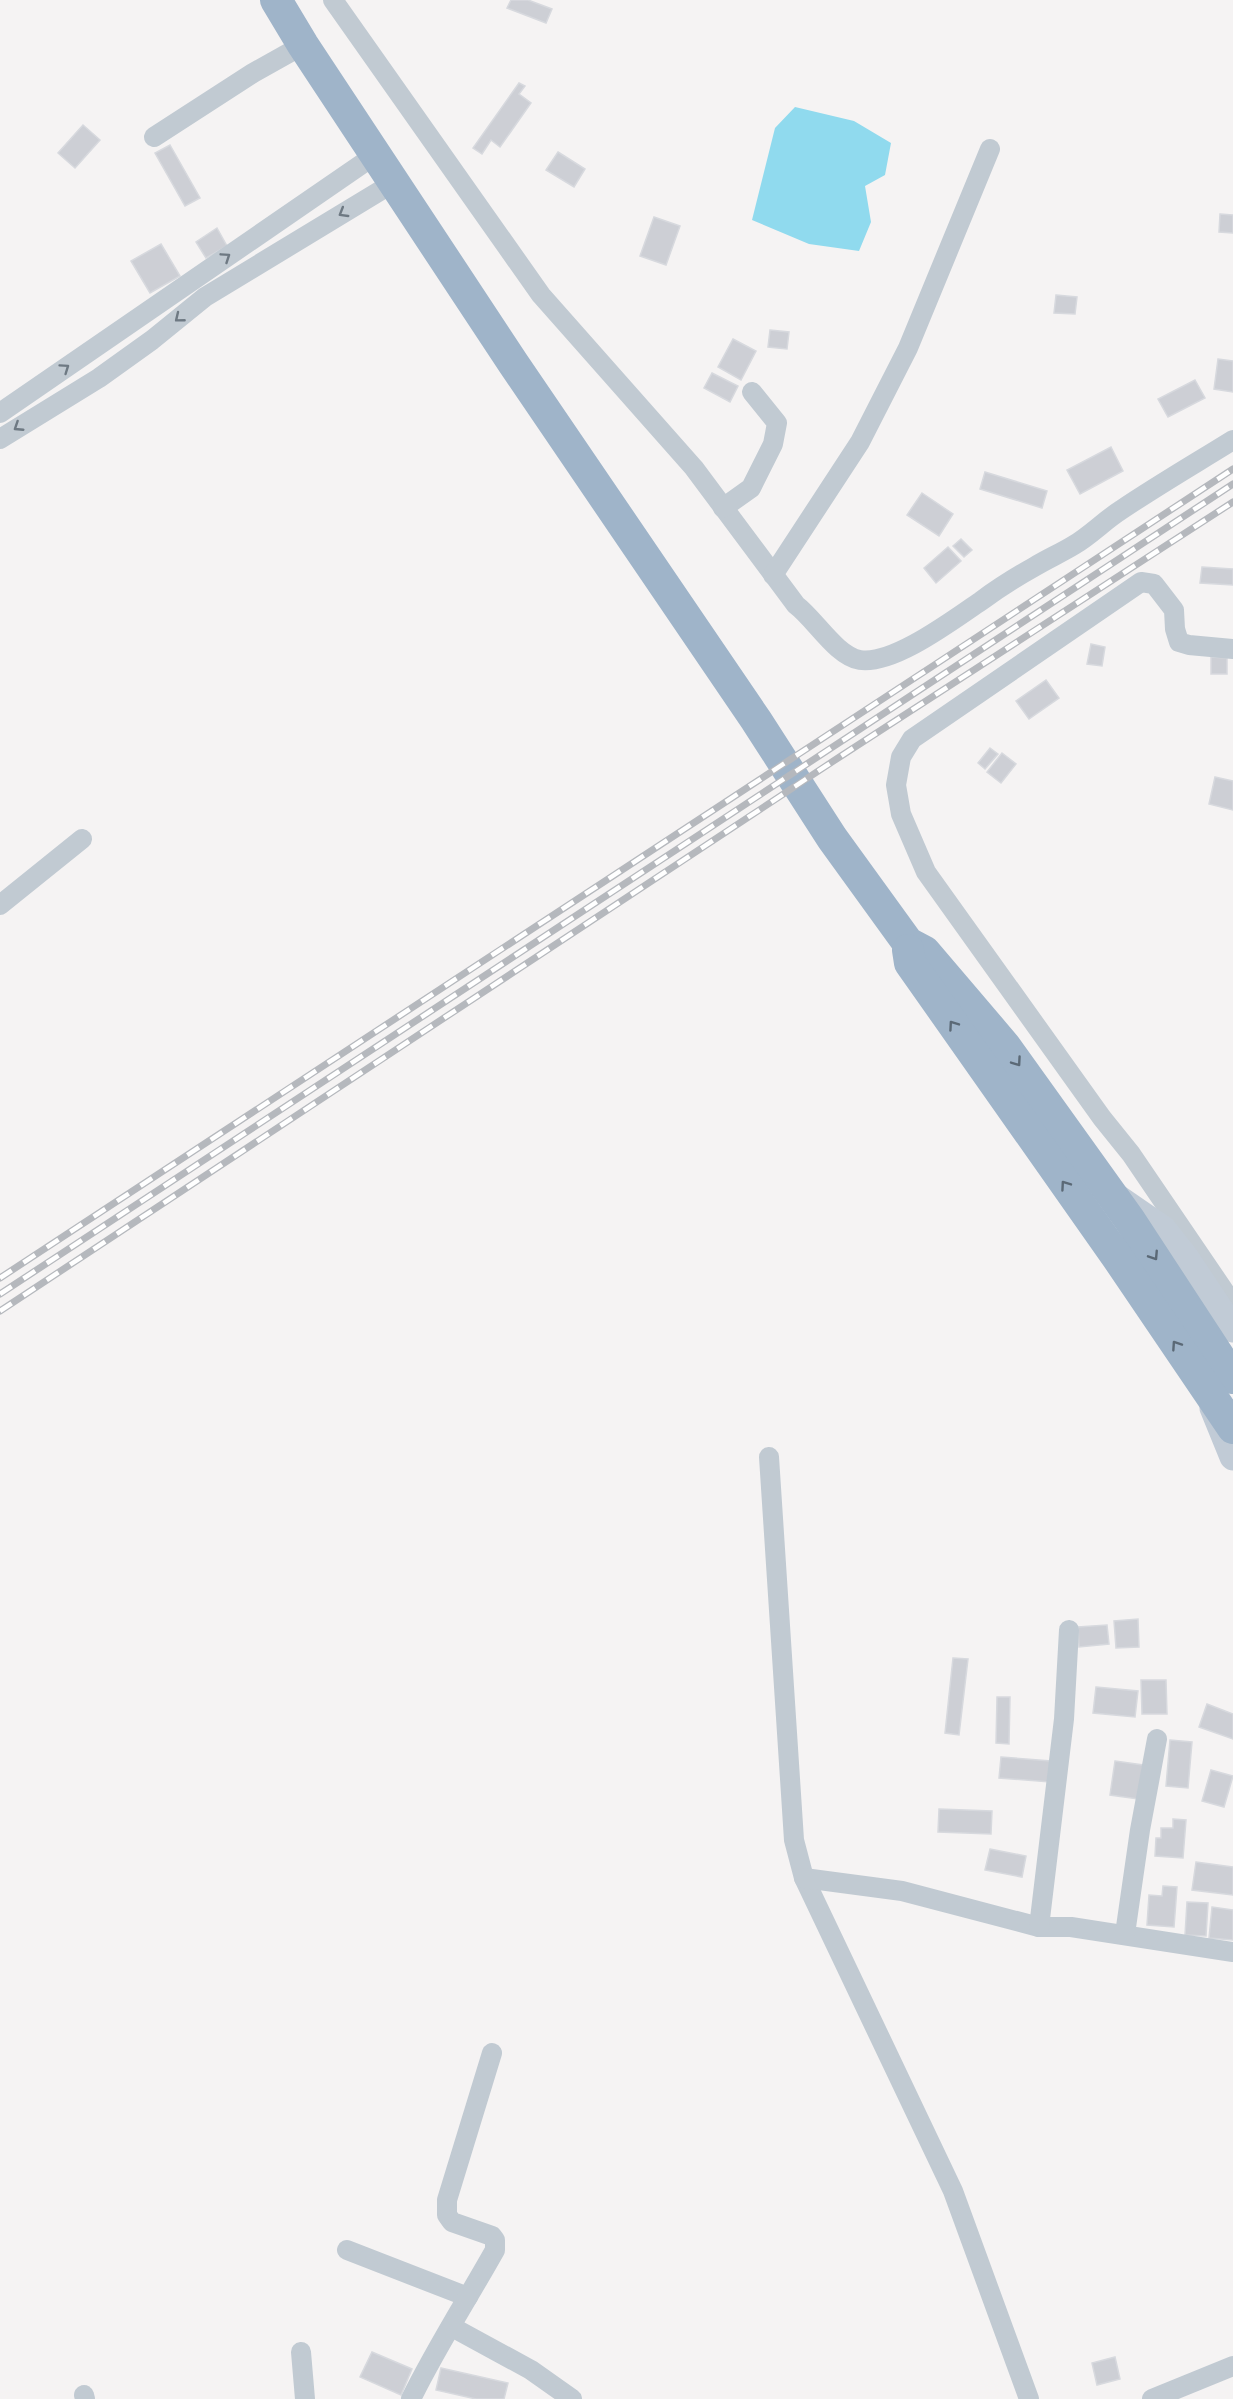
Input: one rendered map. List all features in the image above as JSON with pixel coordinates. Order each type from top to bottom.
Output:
[{"type":"highway","points":[[276,0],[393,183],[756,720],[832,838],[908,944],[925,952],[1005,1046],[1110,1192],[1233,1378]]},
{"type":"highway","points":[[908,944],[910,963],[1117,1257],[1233,1428]]},
{"type":"main road","points":[[1110,1192],[1162,1229],[1185,1257],[1233,1329]]},
{"type":"main road","points":[[1202,1382],[1233,1457]]},
{"type":"street","points":[[333,0],[541,295],[694,468],[796,604],[847,655],[860,660],[875,660],[926,638],[1035,566],[1075,545],[1118,511],[1233,440]]},
{"type":"street","points":[[154,137],[253,73],[303,45]]},
{"type":"street","points":[[773,575],[860,442],[903,358],[990,149]]},
{"type":"street","points":[[0,413],[375,155]]},
{"type":"street","points":[[0,439],[99,378],[152,340],[205,297],[393,183]]},
{"type":"street","points":[[723,508],[751,488],[773,444],[777,423],[752,392]]},
{"type":"street","points":[[1233,649],[1179,642],[1175,629],[1174,610],[1154,584],[1141,582],[912,739],[901,757],[896,785],[901,814],[926,872],[1102,1118],[1131,1154],[1233,1304]]},
{"type":"street","points":[[0,905],[82,839]]},
{"type":"street","points":[[769,1457],[794,1840],[804,1878],[953,2191],[1029,2399]]},
{"type":"street","points":[[1039,1927],[1064,1719],[1069,1630]]},
{"type":"street","points":[[1125,1935],[1156,1738]]},
{"type":"street","points":[[804,1878],[902,1891],[1039,1927],[1071,1928],[1233,1952]]},
{"type":"street","points":[[411,2399],[430,2359],[452,2327],[495,2250],[495,2240],[492,2236],[452,2222],[447,2215],[447,2200],[492,2053]]},
{"type":"street","points":[[347,2250],[468,2297]]},
{"type":"street","points":[[452,2327],[531,2370],[572,2399]]},
{"type":"street","points":[[301,2352],[305,2399]]},
{"type":"street","points":[[1152,2399],[1233,2366]]},
{"type":"water","points":[[795,107],[854,121],[891,143],[885,175],[865,186],[871,222],[859,251],[809,244],[752,220],[775,128]]},
{"type":"building","points":[[511,0],[528,0],[552,9],[546,23],[507,8]]},
{"type":"building","points":[[519,83],[525,86],[519,94],[531,103],[500,147],[491,140],[482,154],[473,148]]},
{"type":"building","points":[[83,125],[100,140],[75,168],[58,153]]},
{"type":"building","points":[[170,145],[200,198],[185,206],[155,153]]},
{"type":"building","points":[[558,152],[585,169],[574,187],[546,170]]},
{"type":"building","points":[[1220,214],[1233,215],[1233,233],[1219,232]]},
{"type":"building","points":[[654,217],[680,226],[666,265],[640,256]]},
{"type":"building","points":[[217,228],[227,246],[206,258],[196,242]]},
{"type":"building","points":[[161,244],[180,276],[150,293],[131,261]]},
{"type":"building","points":[[1056,295],[1077,297],[1075,314],[1054,313]]},
{"type":"building","points":[[770,330],[789,332],[787,349],[768,347]]},
{"type":"building","points":[[733,339],[756,351],[741,380],[718,367]]},
{"type":"building","points":[[1218,359],[1233,361],[1233,392],[1214,389]]},
{"type":"building","points":[[712,373],[738,386],[730,402],[704,388]]},
{"type":"building","points":[[1195,380],[1205,398],[1168,417],[1158,399]]},
{"type":"building","points":[[1111,447],[1123,471],[1080,494],[1067,470]]},
{"type":"building","points":[[985,472],[1047,491],[1042,508],[980,489]]},
{"type":"building","points":[[922,493],[953,514],[939,536],[907,515]]},
{"type":"building","points":[[961,539],[972,550],[964,557],[953,546]]},
{"type":"building","points":[[948,547],[961,561],[936,583],[924,568]]},
{"type":"building","points":[[1202,567],[1233,569],[1233,585],[1200,583]]},
{"type":"building","points":[[1091,644],[1105,647],[1102,666],[1087,664]]},
{"type":"building","points":[[1211,657],[1227,658],[1227,674],[1211,674]]},
{"type":"building","points":[[1046,680],[1059,698],[1029,719],[1016,701]]},
{"type":"building","points":[[990,748],[998,754],[985,769],[978,763]]},
{"type":"building","points":[[1002,753],[1016,764],[1001,783],[987,772]]},
{"type":"building","points":[[1215,777],[1233,781],[1233,810],[1209,804]]},
{"type":"building","points":[[1138,1619],[1139,1647],[1116,1648],[1114,1621]]},
{"type":"building","points":[[1107,1625],[1109,1644],[1079,1647],[1078,1627]]},
{"type":"building","points":[[953,1658],[968,1659],[959,1735],[945,1733]]},
{"type":"building","points":[[1141,1680],[1166,1680],[1167,1714],[1142,1714]]},
{"type":"building","points":[[1096,1687],[1138,1691],[1135,1717],[1093,1713]]},
{"type":"building","points":[[997,1697],[1010,1697],[1009,1744],[996,1743]]},
{"type":"building","points":[[1207,1704],[1233,1714],[1233,1739],[1199,1727]]},
{"type":"building","points":[[1170,1740],[1192,1742],[1188,1788],[1166,1786]]},
{"type":"building","points":[[1001,1757],[1051,1761],[1050,1782],[999,1778]]},
{"type":"building","points":[[1115,1761],[1143,1765],[1138,1799],[1110,1795]]},
{"type":"building","points":[[1211,1770],[1233,1776],[1224,1807],[1202,1801]]},
{"type":"building","points":[[939,1809],[992,1811],[991,1834],[938,1832]]},
{"type":"building","points":[[1173,1819],[1186,1820],[1183,1858],[1155,1856],[1156,1838],[1161,1838],[1161,1828],[1173,1828]]},
{"type":"building","points":[[990,1849],[1026,1856],[1022,1877],[985,1870]]},
{"type":"building","points":[[1196,1862],[1233,1867],[1233,1895],[1192,1890]]},
{"type":"building","points":[[1163,1886],[1177,1887],[1174,1927],[1147,1925],[1149,1895],[1162,1896]]},
{"type":"building","points":[[1187,1902],[1208,1903],[1206,1936],[1185,1935]]},
{"type":"building","points":[[1212,1907],[1233,1910],[1233,1940],[1209,1938]]},
{"type":"building","points":[[372,2352],[412,2369],[401,2395],[360,2377]]},
{"type":"building","points":[[1115,2357],[1120,2379],[1097,2385],[1092,2363]]},
{"type":"building","points":[[441,2368],[508,2383],[504,2399],[476,2399],[436,2390]]},
{"type":"railway","points":[[0,1278],[1233,469]]},
{"type":"railway","points":[[0,1294],[1233,484]]},
{"type":"railway","points":[[0,1311],[838,758],[1233,502]]}]
